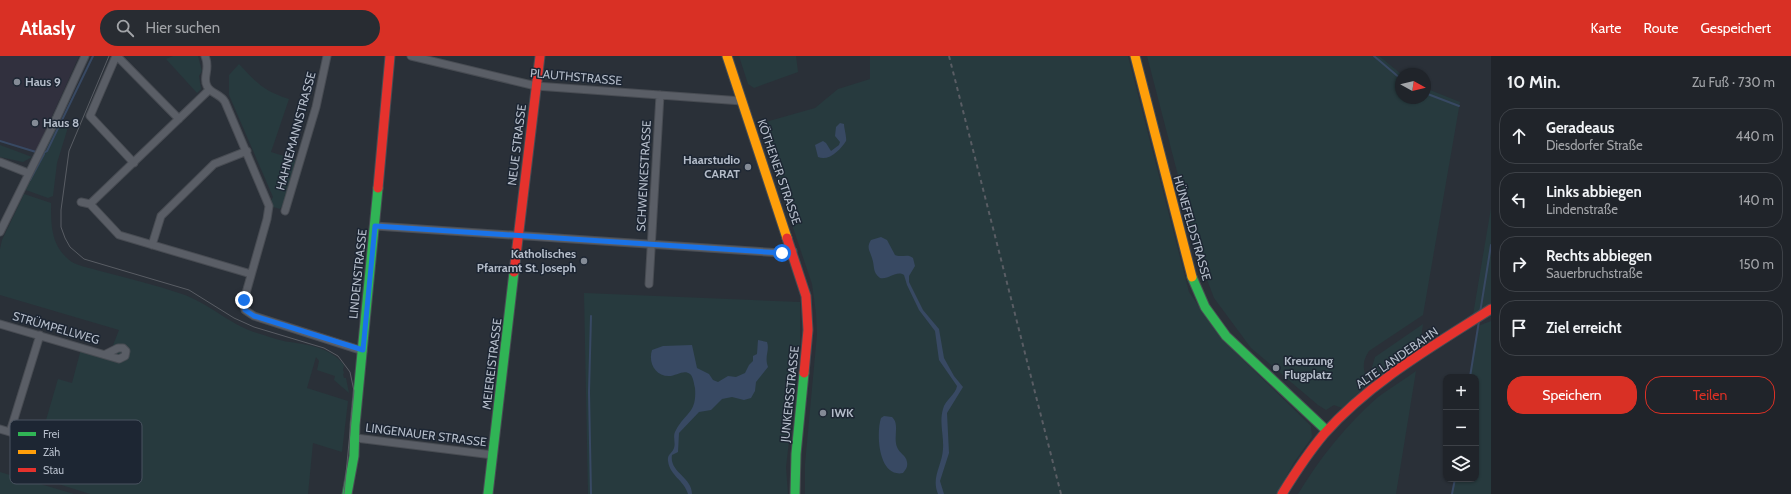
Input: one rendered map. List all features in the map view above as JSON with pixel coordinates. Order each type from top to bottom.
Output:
[{"type":"main road","name":"LINDENSTRASSE","points":[[347,494],[356,438],[390,56]]},
{"type":"main road","name":"NEUE STRASSE","points":[[519,236],[540,56]]},
{"type":"main road","name":"KÖTHENER STRASSE","points":[[727,56],[793,251],[806,296]]},
{"type":"main road","name":"HÜNEFELDSTRASSE","points":[[1135,56],[1188,263],[1194,282],[1205,307],[1226,336],[1244,355],[1326,430]]},
{"type":"main road","name":"MEIEREISTRASSE","points":[[488,494],[519,236]]},
{"type":"main road","name":"JUNKERSSTRASSE","points":[[795,494],[796,454],[808,330],[806,296]]},
{"type":"main road","name":"ALTE LANDEBAHN","points":[[1282,494],[1302,462],[1326,430],[1367,392],[1420,355],[1488,311]]},
{"type":"street","points":[[0,232],[57,117],[84,56]]},
{"type":"street","points":[[134,163],[90,116],[117,56],[179,119]]},
{"type":"street","points":[[205,56],[209,67],[205,81],[209,90],[224,98],[247,150],[269,206],[267,219],[243,304],[248,313],[363,350]]},
{"type":"street","points":[[319,56],[326,59]]},
{"type":"street","name":"PLAUTHSTRASSE","points":[[411,56],[536,86],[742,101]]},
{"type":"street","name":"HAHNEMANNSTRASSE","points":[[285,211],[316,106],[326,59]]},
{"type":"street","points":[[90,204],[209,90]]},
{"type":"street","name":"SCHWENKESTRASSE","points":[[649,284],[660,94]]},
{"type":"street","points":[[152,244],[160,216],[214,164],[247,150]]},
{"type":"street","points":[[0,162],[28,173]]},
{"type":"street","points":[[81,202],[90,204],[114,232],[251,274]]},
{"type":"street","points":[[375,226],[651,243],[782,253],[793,251]]},
{"type":"street","name":"STRÜMPELLWEG","points":[[0,324],[106,354]]},
{"type":"street","points":[[14,420],[40,335]]},
{"type":"street","points":[[0,429],[10,432]]},
{"type":"street","name":"LINGENAUER STRASSE","points":[[356,438],[493,454]]},
{"type":"shaded area","points":[[0,56],[79,56],[36,152],[0,140]]},
{"type":"green space","points":[[173,56],[198,56],[202,71],[199,76],[201,89],[197,93],[166,59]]},
{"type":"green space","points":[[739,56],[796,56],[798,72],[754,88],[748,84]]},
{"type":"green space","points":[[870,56],[1128,56],[1189,292],[1223,340],[1311,426],[1312,437],[1293,464],[1277,494],[805,494],[805,464],[817,334],[816,313],[812,284],[786,207],[786,198],[781,195],[762,123],[815,108],[838,89],[870,79]]},
{"type":"green space","points":[[1147,56],[1379,56],[1395,69],[1395,104],[1431,104],[1431,90],[1460,102],[1423,315],[1369,351],[1366,355],[1364,367],[1365,375],[1369,383],[1342,408],[1334,405],[1326,410],[1318,405],[1251,348],[1214,298],[1201,264]]},
{"type":"green space","points":[[239,64],[261,86],[273,93],[289,99],[271,152],[297,160],[284,203],[280,209],[273,207],[271,201],[273,197],[229,95],[229,75]]},
{"type":"green space","points":[[59,119],[69,124],[57,163],[53,196],[48,198],[23,189]]},
{"type":"green space","points":[[0,145],[32,157],[23,162],[0,157]]},
{"type":"green space","points":[[24,194],[51,203],[51,219],[55,240],[62,253],[71,261],[83,266],[182,294],[192,298],[247,329],[282,341],[305,344],[320,348],[333,355],[344,365],[343,374],[344,378],[346,378],[349,393],[334,380],[335,376],[317,370],[319,361],[316,357],[307,388],[348,401],[342,452],[313,443],[308,494],[90,494],[58,484],[142,484],[142,420],[46,420],[58,379],[72,383],[81,349],[108,358],[119,330],[0,295],[0,249],[2,240]]},
{"type":"green space","points":[[1491,208],[1491,303],[1473,315]]},
{"type":"green space","points":[[584,293],[800,302],[800,349],[786,467],[788,494],[588,494]]},
{"type":"green space","points":[[1491,321],[1491,494],[1452,494],[1454,482],[1479,482],[1479,374],[1470,374],[1478,326]]},
{"type":"green space","points":[[1423,324],[1419,352],[1377,378],[1372,367],[1375,357]]},
{"type":"green space","points":[[1416,371],[1396,494],[1298,494],[1334,442],[1355,419],[1378,397]]},
{"type":"green space","points":[[0,472],[10,475],[10,484],[40,484],[74,494],[0,494]]},
{"type":"water","points":[[840,123],[844,124],[846,141],[834,154],[826,158],[818,157],[815,145],[823,141],[831,151],[839,145],[840,142],[835,136],[836,127]]},
{"type":"water","points":[[881,237],[887,240],[895,255],[909,256],[913,258],[915,266],[909,276],[909,282],[923,310],[939,329],[944,358],[954,376],[963,387],[947,413],[949,453],[940,481],[944,494],[938,494],[936,488],[936,477],[943,449],[942,414],[944,406],[955,392],[957,386],[939,360],[935,331],[919,310],[904,275],[895,274],[886,278],[880,278],[877,276],[869,245],[871,240]]},
{"type":"water","points":[[758,340],[767,342],[768,367],[756,382],[755,391],[751,398],[744,400],[732,397],[722,399],[711,410],[699,412],[679,433],[678,452],[672,455],[672,461],[674,466],[691,488],[692,494],[688,494],[686,489],[671,471],[668,459],[674,448],[675,432],[693,408],[695,388],[693,380],[691,375],[685,372],[672,376],[660,374],[656,371],[652,364],[652,350],[663,346],[692,345],[697,368],[709,374],[713,380],[718,382],[728,376],[736,377],[745,373],[753,361],[753,356],[757,354]]},
{"type":"water","points":[[884,416],[892,417],[896,423],[897,447],[907,462],[907,467],[903,473],[895,473],[888,469],[881,453],[879,443],[879,425],[881,418]]},
{"type":"waterway","points":[[42,154],[47,151],[93,56]]},
{"type":"waterway","points":[[1374,56],[1395,74]]},
{"type":"waterway","points":[[1431,95],[1459,106]]},
{"type":"waterway","points":[[0,141],[36,152]]},
{"type":"waterway","points":[[30,180],[44,154]]},
{"type":"waterway","points":[[1480,313],[1491,245]]},
{"type":"waterway","points":[[591,316],[589,392],[591,494]]},
{"type":"waterway","points":[[1470,374],[1479,321]]},
{"type":"waterway","points":[[1452,494],[1454,482]]},
{"type":"tram line","points":[[109,56],[69,151],[61,210],[61,227],[65,238],[70,247],[84,259],[189,290],[234,318],[254,327],[324,348],[338,356],[350,372],[354,391],[344,494]]},
{"type":"railway","points":[[949,56],[1061,494]]},
{"type":"traffic: fast","points":[[347,494],[354,456],[355,425],[378,188]]},
{"type":"traffic: fast","points":[[488,494],[514,272]]},
{"type":"traffic: fast","points":[[1192,277],[1205,307],[1226,336],[1326,430]]},
{"type":"traffic: fast","points":[[795,494],[796,454],[804,373]]},
{"type":"traffic: slow","points":[[727,56],[787,238]]},
{"type":"traffic: slow","points":[[1135,56],[1192,277]]},
{"type":"traffic: jam","points":[[378,188],[390,56]]},
{"type":"traffic: jam","points":[[514,272],[540,56]]},
{"type":"traffic: jam","points":[[787,238],[806,296],[808,330],[804,373]]},
{"type":"traffic: jam","points":[[1282,494],[1302,463],[1324,434],[1361,398],[1403,366],[1491,309]]},
{"type":"place","name":"Haus 9","points":[[17,82]]},
{"type":"place","name":"Haus 8","points":[[35,123]]},
{"type":"place","name":"Haarstudio CARAT","points":[[748,167]]},
{"type":"place","name":"Katholisches Pfarramt St. Joseph","points":[[584,261]]},
{"type":"place","name":"Kreuzung Flugplatz","points":[[1276,368]]},
{"type":"place","name":"IWK","points":[[823,413]]},
{"type":"route","points":[[244,300],[243,304],[245,310],[254,316],[327,338],[357,350],[363,350],[375,226],[651,243],[782,253]]}]
